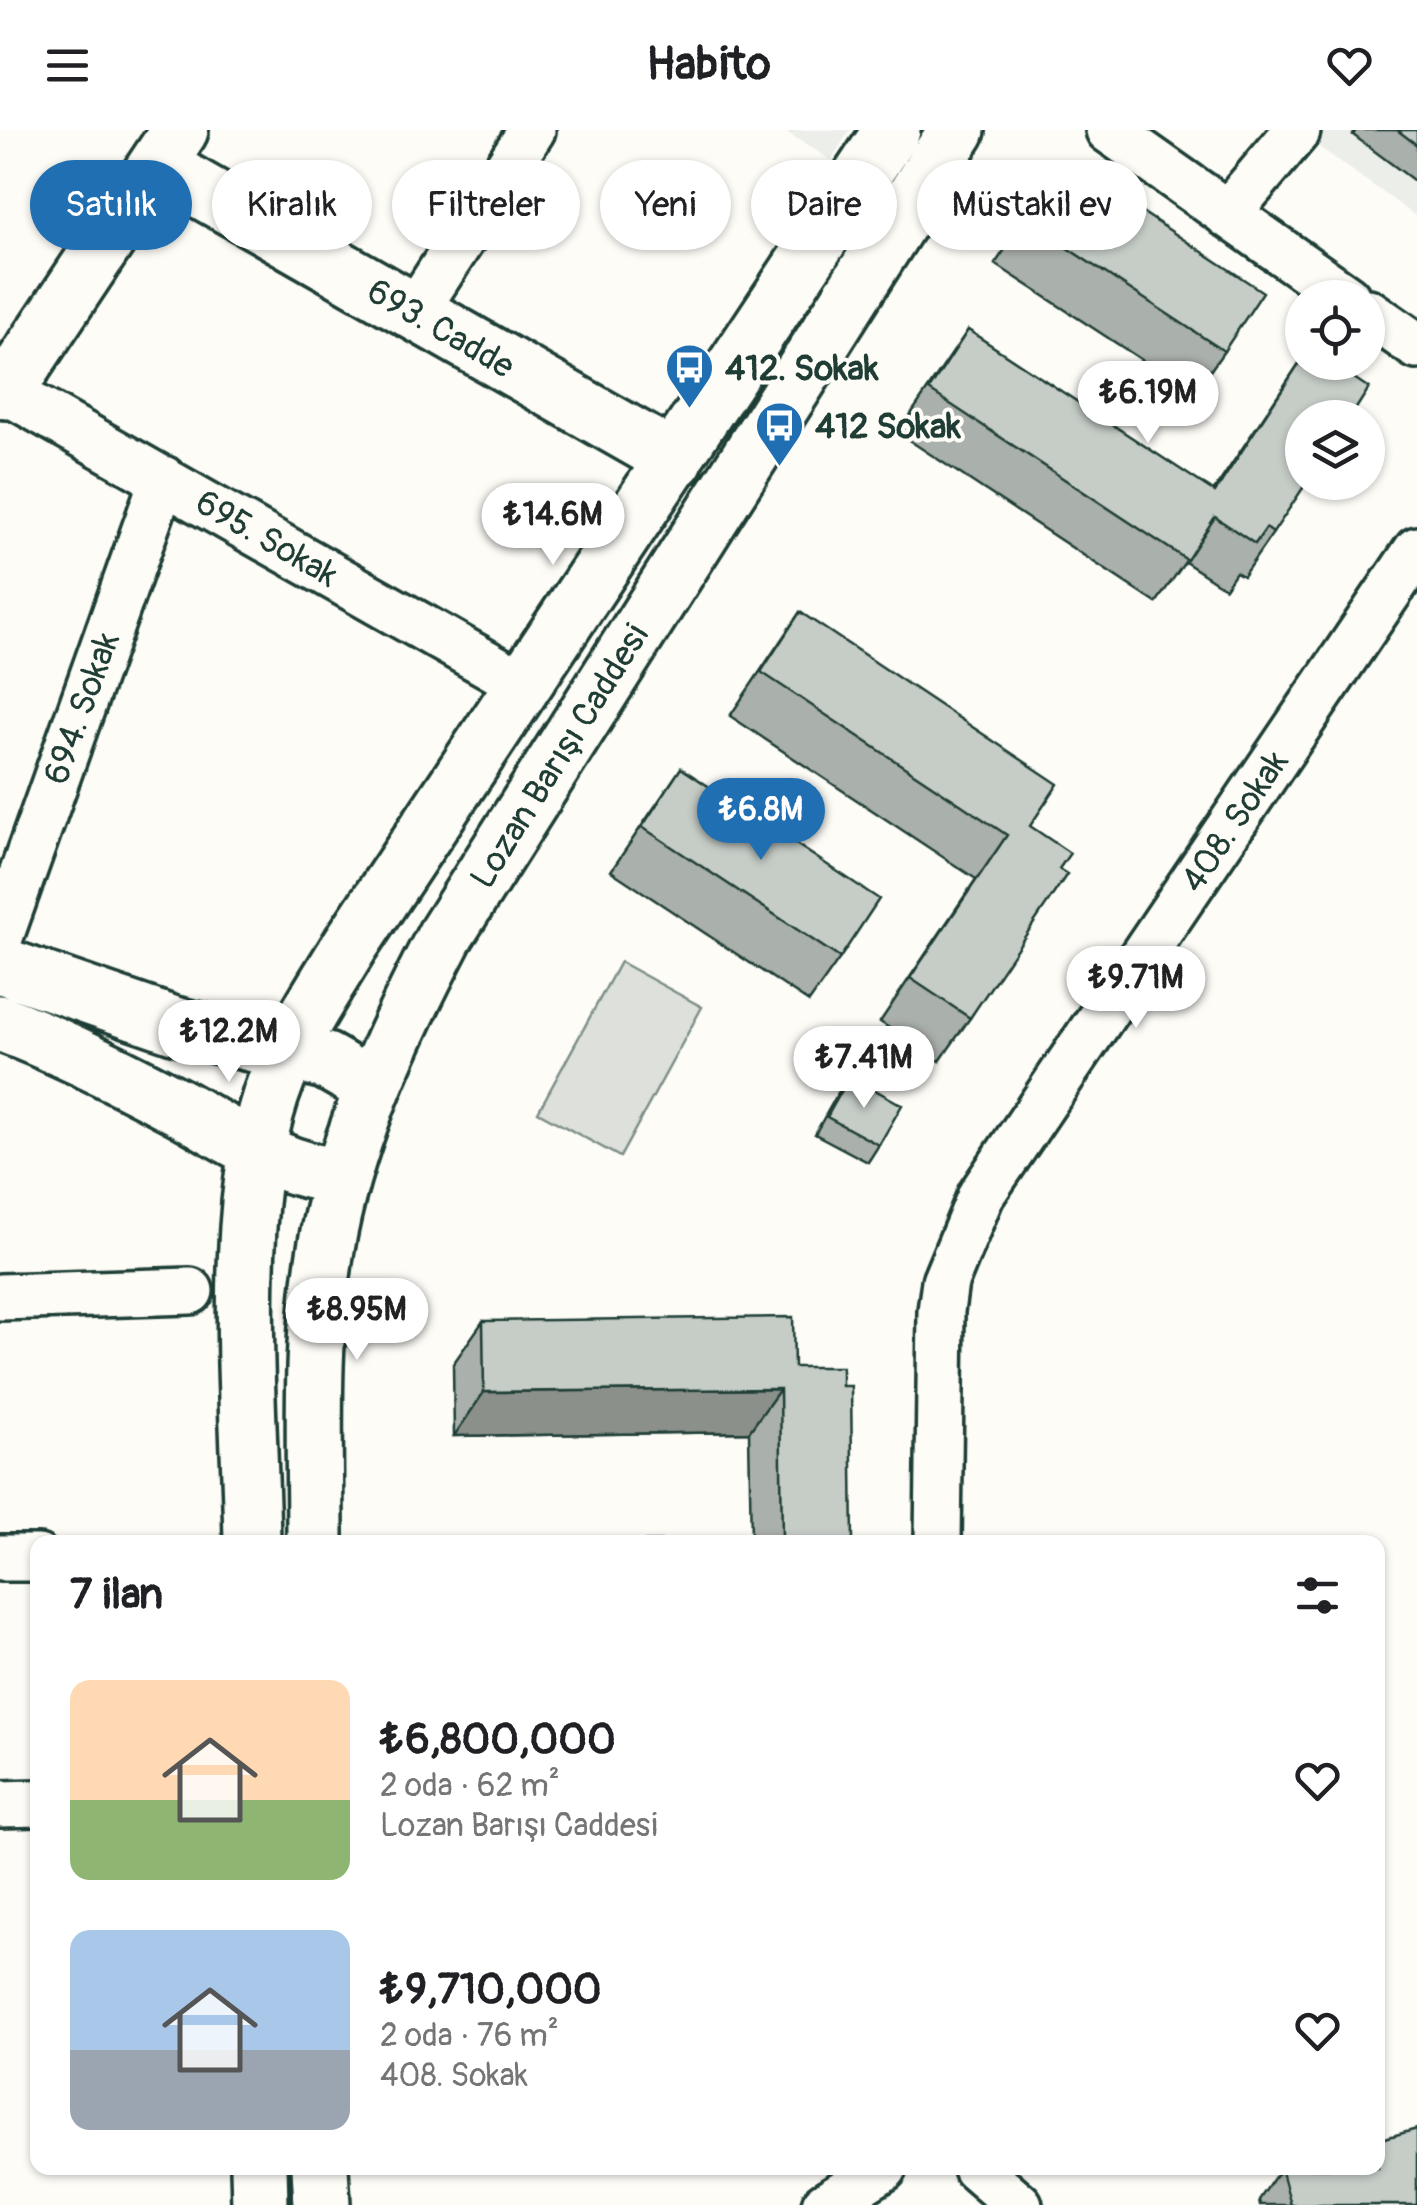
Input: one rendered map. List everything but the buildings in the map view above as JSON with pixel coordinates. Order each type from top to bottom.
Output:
[{"type":"main road","name":"Lozan Barışı Caddesi","points":[[252,1535],[248,1242],[267,1106],[290,1050],[351,944],[892,130]]},
{"type":"main road","name":"Lozan Barışı Caddesi","points":[[314,1535],[317,1327],[328,1235],[342,1176],[374,1088],[445,936],[957,130]]},
{"type":"main road","name":"693. Cadde","points":[[168,148],[414,313],[675,460]]},
{"type":"main road","points":[[2,391],[168,148]]},
{"type":"main road","points":[[0,965],[174,1025],[326,1061],[374,1088]]},
{"type":"main road","points":[[0,1022],[142,1088],[258,1150],[314,1174],[342,1176]]},
{"type":"main road","points":[[259,2175],[260,2205]]},
{"type":"main road","points":[[320,2175],[322,2205]]},
{"type":"street","points":[[414,313],[532,130]]},
{"type":"street","points":[[1109,130],[1321,280]]},
{"type":"street","points":[[1227,214],[1297,131]]},
{"type":"street","points":[[1385,324],[1417,346]]},
{"type":"street","name":"695. Sokak","points":[[2,391],[526,686]]},
{"type":"street","name":"694. Sokak","points":[[0,937],[163,479]]},
{"type":"street","name":"408. Sokak","points":[[938,1535],[941,1311],[950,1267],[981,1194],[1417,550]]},
{"type":"street","points":[[0,1297],[190,1291]]},
{"type":"street","points":[[0,1558],[30,1558]]},
{"type":"street","points":[[0,1804],[30,1804]]},
{"type":"street","points":[[826,2205],[873,2175]]},
{"type":"street","points":[[984,2175],[1019,2205]]},
{"type":"shaded area","points":[[783,130],[850,130],[831,160]]},
{"type":"shaded area","points":[[1417,130],[1417,217],[1297,131]]},
{"type":"shaded area","points":[[620,962],[702,1007],[620,1157],[538,1112]]},
{"type":"place","name":"412. Sokak","points":[[690,410]]},
{"type":"place","name":"412 Sokak","points":[[780,468]]}]
